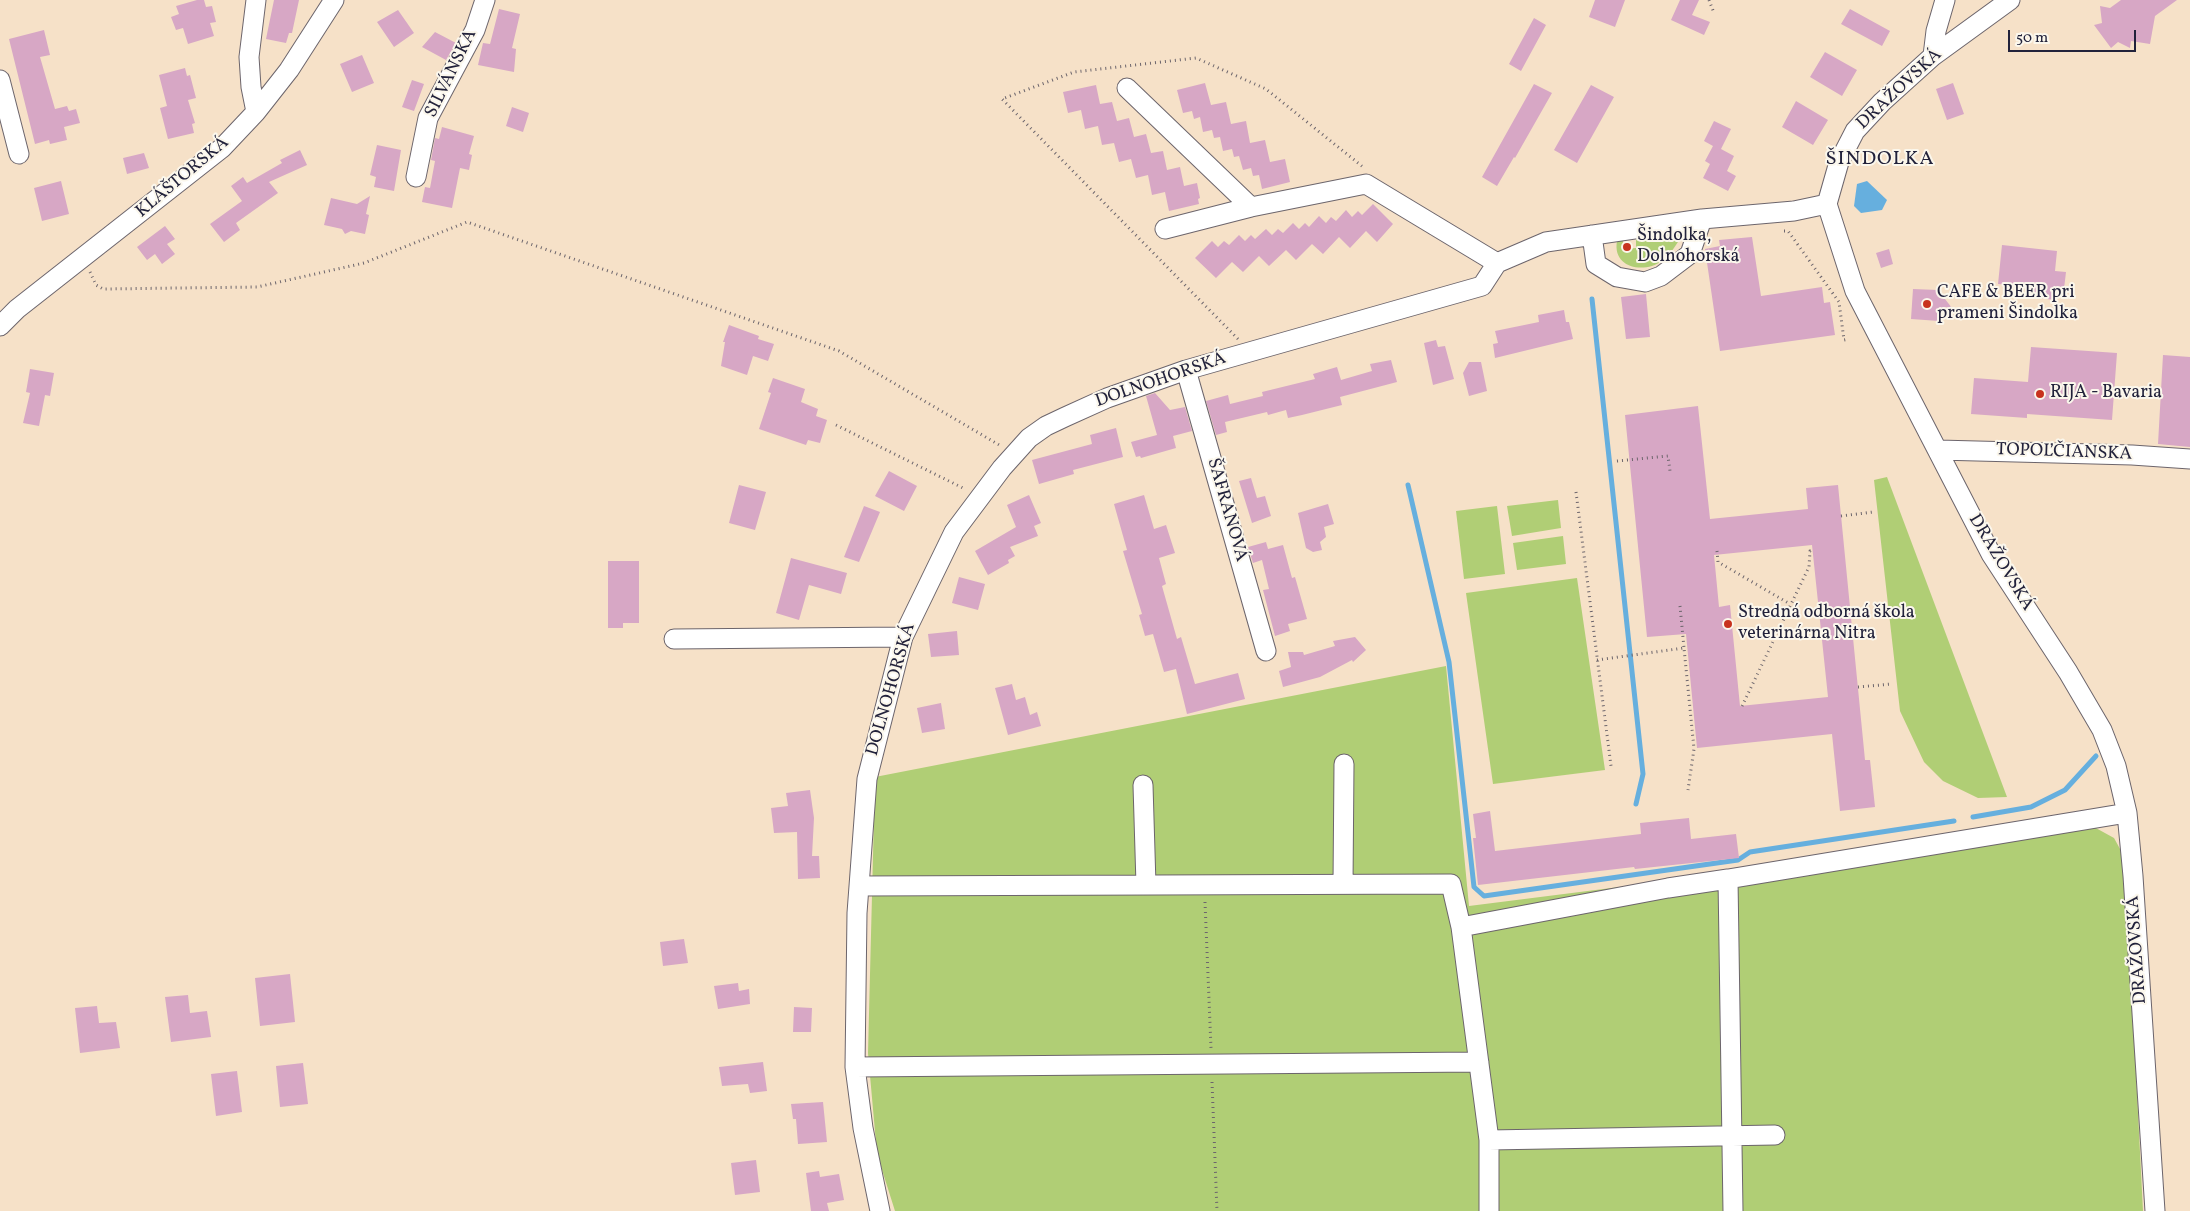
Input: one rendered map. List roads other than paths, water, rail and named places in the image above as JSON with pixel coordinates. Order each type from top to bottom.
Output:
[{"type":"street","points":[[256,0],[249,57],[251,87],[256,112]]},
{"type":"street","name":"KLÁŠTORSKÁ","points":[[0,326],[8,310],[203,164],[256,112],[289,70],[334,0]]},
{"type":"street","name":"SILVÁNSKA","points":[[416,178],[428,118],[475,30],[485,0]]},
{"type":"street","points":[[1934,56],[1936,31],[1945,0]]},
{"type":"street","name":"DRAŽOVSKÁ","points":[[2010,0],[1934,56],[1882,102],[1855,131],[1839,162],[1827,204],[1855,292],[1991,554],[2068,672],[2102,730],[2116,766],[2127,812],[2156,1211]]},
{"type":"street","points":[[0,80],[19,154]]},
{"type":"street","points":[[1128,88],[1251,207]]},
{"type":"street","points":[[1165,229],[1251,207],[1366,184],[1497,263],[1546,242],[1702,219],[1794,211],[1827,204]]},
{"type":"street","points":[[1592,235],[1596,264],[1617,277],[1645,282],[1660,276],[1690,254],[1702,219]]},
{"type":"street","name":"DOLNOHORSKÁ","points":[[880,1211],[863,1128],[855,1067],[859,886],[867,779],[903,637],[954,532],[1014,454],[1029,438],[1046,426],[1107,398],[1186,370],[1482,286],[1497,263]]},
{"type":"street","name":"ŠAFRANOVÁ","points":[[1186,370],[1266,651]]},
{"type":"street","name":"TOPOĽČIANSKA","points":[[1938,450],[2132,455],[2190,459]]},
{"type":"street","points":[[674,639],[903,637]]},
{"type":"street","points":[[1344,764],[1344,884]]},
{"type":"street","points":[[1143,785],[1146,885]]},
{"type":"street","points":[[1461,927],[1668,888],[1728,880],[2127,812]]},
{"type":"street","points":[[1728,880],[1733,1211]]},
{"type":"street","points":[[859,886],[1450,884],[1461,927],[1489,1140],[1489,1211]]},
{"type":"street","points":[[855,1067],[1479,1062]]},
{"type":"street","points":[[1489,1140],[1775,1135]]},
{"type":"water","points":[[1867,181],[1887,200],[1882,210],[1861,213],[1854,206],[1857,184]]},
{"type":"waterway","points":[[1592,299],[1643,774],[1636,804]]},
{"type":"waterway","points":[[1408,485],[1449,662],[1474,887],[1484,896],[1738,860],[1750,852],[1954,821]]},
{"type":"waterway","points":[[1973,817],[2031,807],[2065,790],[2096,756]]},
{"type":"place","name":"Šindolka, Dolnohorská","points":[[1627,247]]},
{"type":"place","name":"CAFE & BEER pri prameni Šindolka","points":[[1927,304]]},
{"type":"place","name":"RIJA - Bavaria","points":[[2040,394]]},
{"type":"place","name":"Stredná odborná škola veterinárna Nitra","points":[[1728,624]]},
{"type":"district","name":"ŠINDOLKA","points":[[1880,160]]}]
